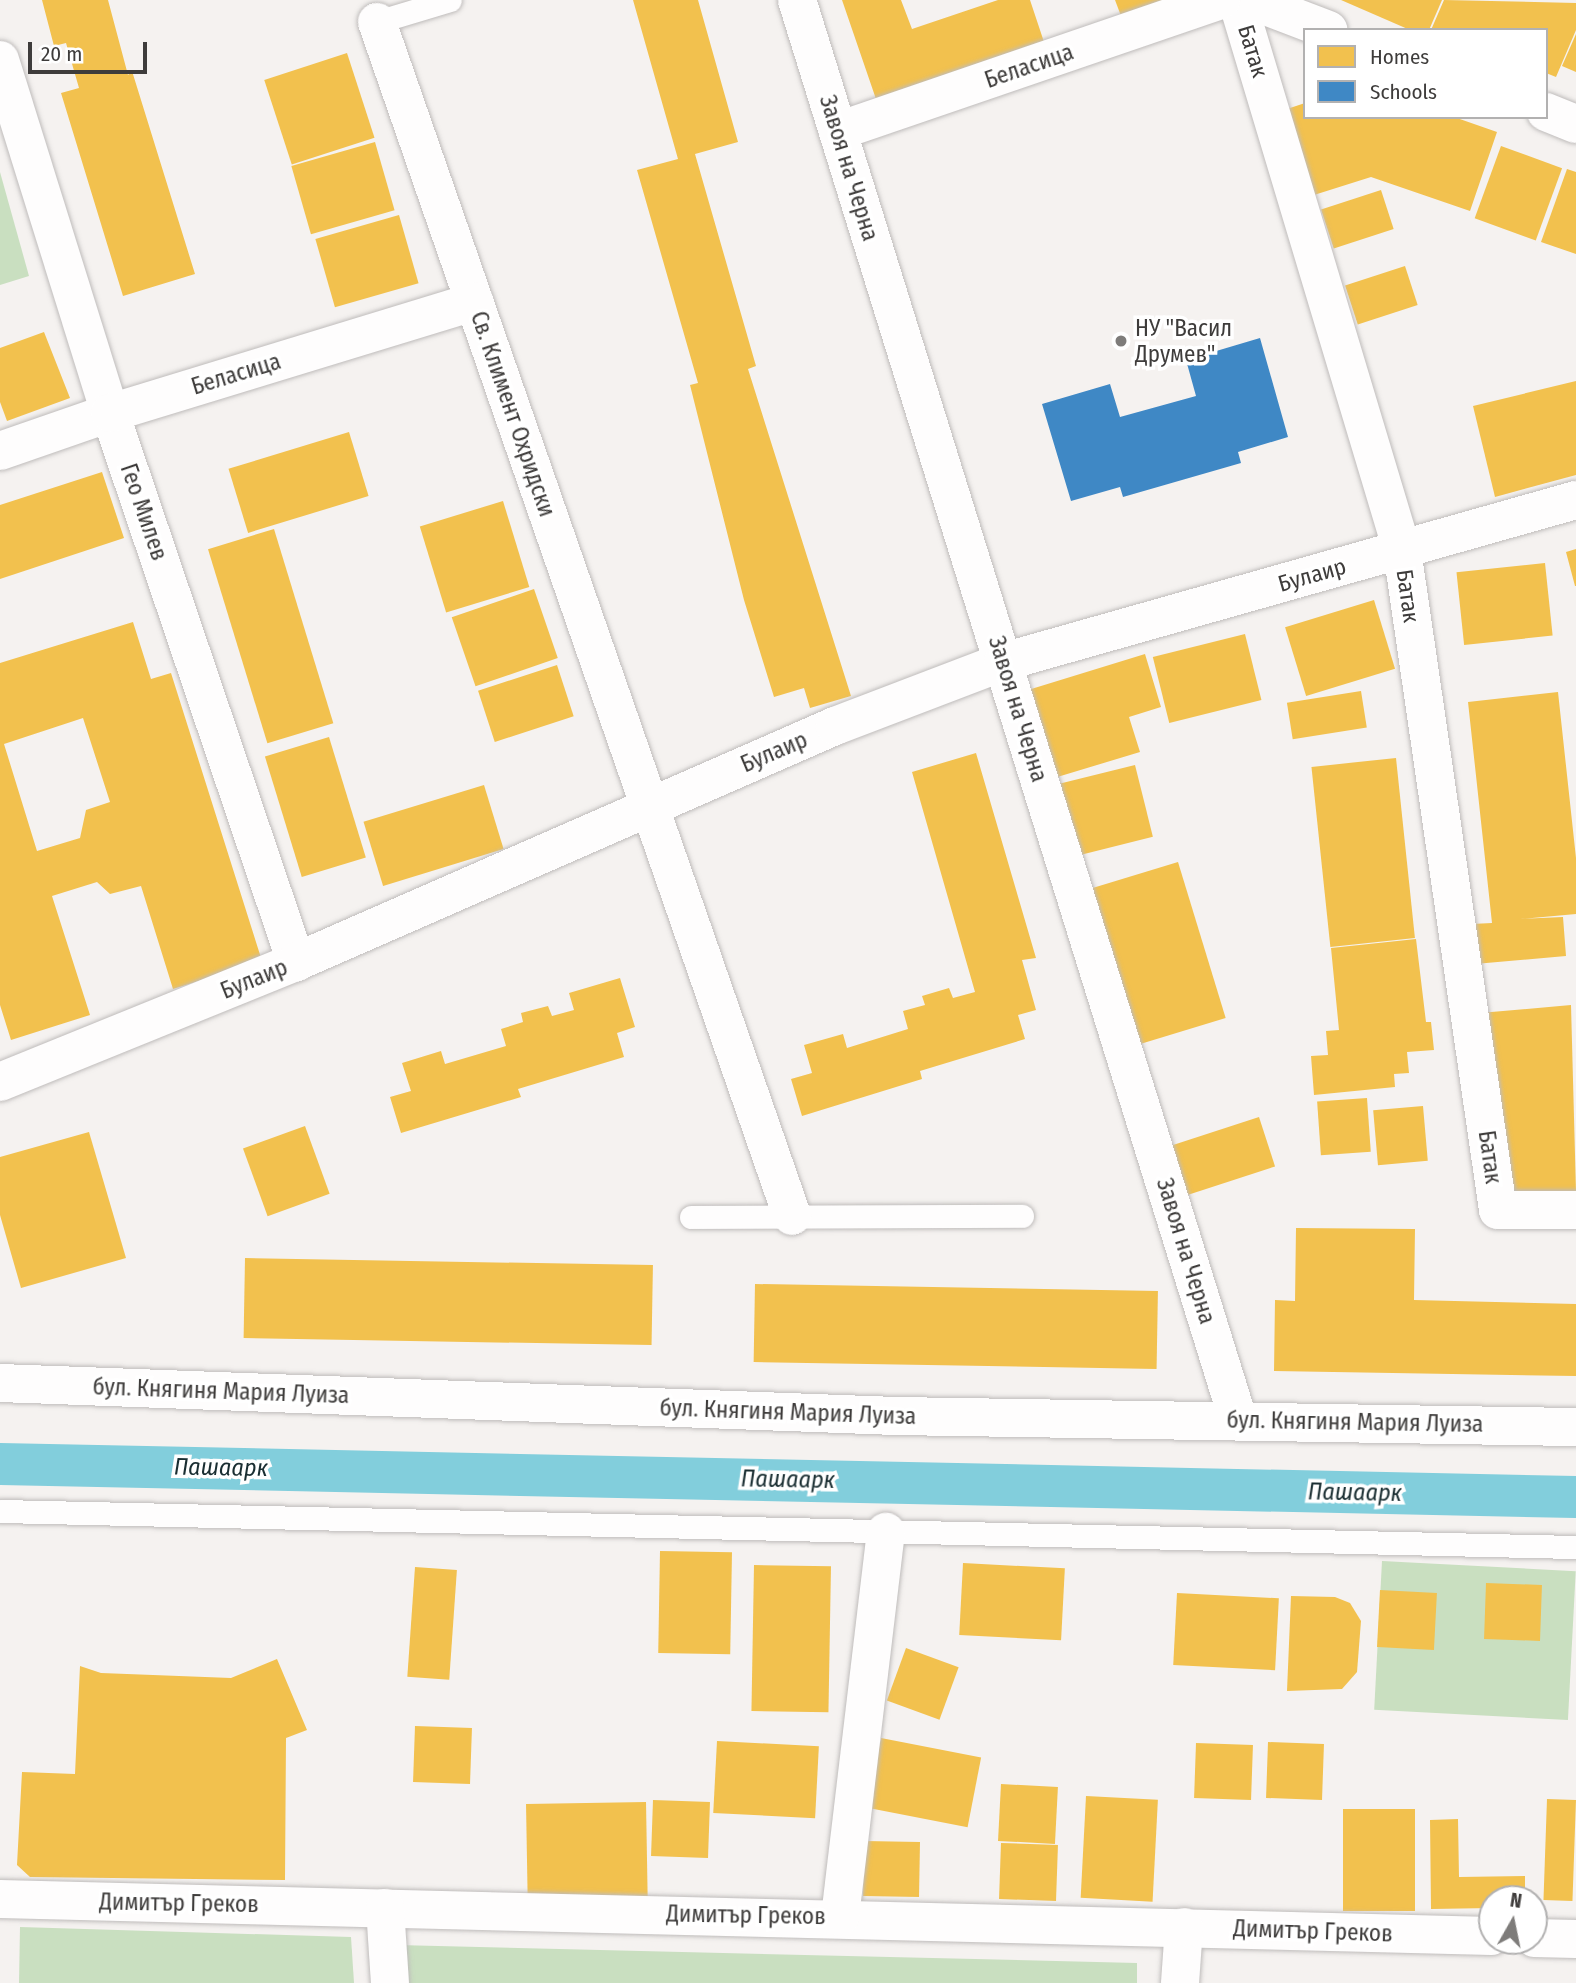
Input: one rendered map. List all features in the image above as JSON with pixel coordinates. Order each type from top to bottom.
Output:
[{"type":"street","name":"Завоя на Черна","points":[[797,0],[1238,1419]]},
{"type":"street","name":"Беласица","points":[[838,131],[1220,0]]},
{"type":"street","name":"Батак","points":[[1237,0],[1402,550],[1497,1210],[1576,1210]]},
{"type":"street","points":[[1250,0],[1323,28]]},
{"type":"street","name":"Св. Климент Охридски","points":[[377,22],[792,1216]]},
{"type":"street","name":"Гео Милев","points":[[0,60],[110,413],[296,962]]},
{"type":"street","points":[[1548,113],[1576,124]]},
{"type":"street","name":"Беласица","points":[[0,451],[110,413],[474,302]]},
{"type":"street","name":"Булаир","points":[[0,1082],[296,962],[835,726],[1003,662],[1576,500]]},
{"type":"street","name":"бул. Княгиня Мария Луиза","points":[[0,1383],[896,1416],[1238,1419],[1576,1427]]},
{"type":"street","points":[[840,1917],[886,1532]]},
{"type":"street","name":"Димитър Греков","points":[[0,1899],[840,1917],[1478,1936]]},
{"type":"street","points":[[385,1908],[390,1983]]},
{"type":"street","points":[[1180,1983],[1184,1927]]},
{"type":"street","points":[[1548,1938],[1576,1939]]},
{"type":"lane","points":[[377,22],[450,0]]},
{"type":"lane","points":[[691,1217],[1022,1216]]},
{"type":"lane","points":[[0,1511],[1576,1547]]},
{"type":"green space","points":[[0,172],[29,276],[0,285]]},
{"type":"green space","points":[[1382,1561],[1576,1571],[1568,1720],[1374,1710]]},
{"type":"green space","points":[[20,1927],[351,1937],[354,1983],[19,1983]]},
{"type":"green space","points":[[397,1945],[1137,1963],[1137,1983],[406,1983]]},
{"type":"building: Homes","points":[[42,0],[108,0],[128,75],[132,71],[195,274],[123,296],[61,93],[79,88],[66,43],[54,46]]},
{"type":"building: Homes","points":[[633,0],[698,0],[738,142],[695,154],[756,366],[748,369],[851,696],[810,708],[804,688],[774,697],[744,600],[690,385],[698,383],[637,170],[678,159]]},
{"type":"building: Homes","points":[[842,0],[901,0],[912,29],[998,0],[1030,0],[1045,45],[877,102]]},
{"type":"building: Homes","points":[[1115,0],[1167,0],[1121,16]]},
{"type":"building: Homes","points":[[1341,0],[1442,0],[1430,28],[1405,28]]},
{"type":"building: Homes","points":[[1444,0],[1576,3],[1576,30],[1556,77],[1548,74],[1548,28],[1432,28]]},
{"type":"building: Homes","points":[[1576,34],[1576,72],[1562,66]]},
{"type":"building: Homes","points":[[347,53],[375,138],[292,165],[264,80]]},
{"type":"building: Homes","points":[[1303,104],[1303,119],[1460,119],[1497,132],[1470,211],[1371,177],[1314,195],[1287,109]]},
{"type":"building: Homes","points":[[375,142],[395,210],[311,234],[291,166]]},
{"type":"building: Homes","points":[[1501,146],[1562,168],[1536,241],[1475,218]]},
{"type":"building: Homes","points":[[1567,169],[1576,172],[1576,254],[1541,242]]},
{"type":"building: Homes","points":[[1381,190],[1394,229],[1334,248],[1321,209]]},
{"type":"building: Homes","points":[[399,215],[419,283],[335,307],[315,239]]},
{"type":"building: Homes","points":[[1405,266],[1418,305],[1358,324],[1345,285]]},
{"type":"building: Homes","points":[[44,332],[70,398],[7,421],[0,402],[0,348]]},
{"type":"building: Homes","points":[[1576,381],[1576,475],[1495,497],[1473,406]]},
{"type":"building: Homes","points":[[349,432],[369,496],[248,533],[229,469]]},
{"type":"building: Homes","points":[[102,472],[124,538],[0,579],[0,505]]},
{"type":"building: Homes","points":[[503,501],[529,587],[446,613],[420,526]]},
{"type":"building: Homes","points":[[274,529],[333,723],[267,743],[208,549]]},
{"type":"building: Homes","points":[[1576,549],[1576,586],[1575,586],[1566,552]]},
{"type":"building: Homes","points":[[1545,563],[1553,636],[1464,645],[1456,572]]},
{"type":"building: Homes","points":[[534,589],[558,658],[476,686],[452,617]]},
{"type":"building: Homes","points":[[1374,600],[1395,669],[1306,696],[1285,627]]},
{"type":"building: Homes","points":[[133,622],[151,679],[171,673],[262,961],[173,989],[141,886],[110,894],[97,882],[52,896],[90,1015],[11,1040],[0,1005],[0,663]],"holes":[[[83,718],[110,802],[86,810],[80,838],[37,851],[4,744]]]},
{"type":"building: Homes","points":[[1245,634],[1261,700],[1169,723],[1153,657]]},
{"type":"building: Homes","points":[[1145,654],[1161,707],[1129,717],[1140,752],[1054,778],[1028,690]]},
{"type":"building: Homes","points":[[557,665],[574,716],[495,742],[478,691]]},
{"type":"building: Homes","points":[[1361,691],[1367,728],[1293,739],[1287,703]]},
{"type":"building: Homes","points":[[1558,692],[1576,858],[1576,914],[1520,919],[1563,917],[1566,956],[1475,964],[1472,924],[1492,923],[1468,702]]},
{"type":"building: Homes","points":[[329,737],[366,857],[302,877],[265,757]]},
{"type":"building: Homes","points":[[976,753],[1036,958],[1022,960],[1036,1010],[1018,1015],[1025,1039],[920,1071],[922,1079],[802,1116],[791,1079],[812,1073],[804,1045],[843,1034],[847,1048],[908,1029],[903,1011],[925,1005],[922,996],[949,988],[953,998],[975,992],[912,772]]},
{"type":"building: Homes","points":[[1396,758],[1415,938],[1330,947],[1311,767]]},
{"type":"building: Homes","points":[[1135,765],[1153,837],[1077,856],[1059,784]]},
{"type":"building: Homes","points":[[484,785],[504,849],[383,886],[364,822]]},
{"type":"building: Homes","points":[[1178,862],[1226,1018],[1139,1044],[1091,889]]},
{"type":"building: Homes","points":[[1416,939],[1426,1022],[1431,1022],[1434,1050],[1407,1052],[1409,1073],[1394,1074],[1395,1087],[1314,1095],[1311,1056],[1328,1055],[1326,1031],[1339,1030],[1331,948]]},
{"type":"building: Homes","points":[[620,978],[635,1027],[617,1033],[624,1057],[518,1089],[521,1097],[401,1133],[390,1097],[411,1091],[402,1063],[441,1051],[445,1064],[506,1046],[501,1029],[523,1022],[521,1013],[548,1006],[552,1016],[574,1010],[569,993]]},
{"type":"building: Homes","points":[[1571,1005],[1576,1192],[1502,1200],[1480,1013]]},
{"type":"building: Homes","points":[[1367,1098],[1371,1152],[1321,1155],[1317,1101]]},
{"type":"building: Homes","points":[[1423,1106],[1428,1161],[1378,1165],[1373,1110]]},
{"type":"building: Homes","points":[[1259,1117],[1275,1166],[1188,1195],[1172,1145]]},
{"type":"building: Homes","points":[[305,1126],[330,1194],[268,1216],[243,1149]]},
{"type":"building: Homes","points":[[89,1132],[126,1258],[21,1288],[0,1215],[0,1157]]},
{"type":"building: Homes","points":[[1296,1228],[1415,1229],[1414,1300],[1576,1304],[1576,1376],[1274,1371],[1275,1300],[1295,1301]]},
{"type":"building: Homes","points":[[245,1258],[653,1265],[652,1345],[244,1338]]},
{"type":"building: Homes","points":[[755,1284],[1158,1291],[1157,1369],[754,1362]]},
{"type":"building: Homes","points":[[660,1551],[732,1552],[730,1654],[658,1653]]},
{"type":"building: Homes","points":[[963,1563],[1065,1568],[1061,1640],[959,1635]]},
{"type":"building: Homes","points":[[754,1565],[831,1566],[828,1712],[751,1711]]},
{"type":"building: Homes","points":[[415,1567],[457,1570],[449,1680],[407,1677]]},
{"type":"building: Homes","points":[[1486,1583],[1542,1585],[1540,1641],[1484,1639]]},
{"type":"building: Homes","points":[[1380,1590],[1437,1593],[1434,1650],[1377,1647]]},
{"type":"building: Homes","points":[[1177,1593],[1279,1598],[1275,1670],[1173,1665]]},
{"type":"building: Homes","points":[[1291,1596],[1335,1597],[1350,1603],[1361,1621],[1357,1672],[1342,1689],[1287,1691]]},
{"type":"building: Homes","points":[[906,1648],[959,1667],[939,1720],[887,1701]]},
{"type":"building: Homes","points":[[277,1659],[307,1730],[286,1738],[285,1880],[30,1877],[17,1865],[22,1772],[75,1774],[80,1666],[101,1673],[231,1678]]},
{"type":"building: Homes","points":[[415,1726],[472,1728],[470,1784],[413,1782]]},
{"type":"building: Homes","points":[[881,1738],[981,1757],[968,1827],[867,1808]]},
{"type":"building: Homes","points":[[717,1741],[819,1746],[815,1818],[713,1813]]},
{"type":"building: Homes","points":[[1268,1742],[1324,1744],[1322,1800],[1266,1798]]},
{"type":"building: Homes","points":[[1196,1743],[1253,1745],[1251,1800],[1194,1798]]},
{"type":"building: Homes","points":[[1001,1784],[1058,1787],[1055,1844],[998,1841]]},
{"type":"building: Homes","points":[[1086,1796],[1158,1800],[1153,1902],[1081,1898]]},
{"type":"building: Homes","points":[[1547,1799],[1576,1800],[1572,1901],[1548,1900],[1548,1885],[1544,1885]]},
{"type":"building: Homes","points":[[653,1800],[710,1802],[708,1858],[651,1856]]},
{"type":"building: Homes","points":[[646,1802],[648,1899],[528,1901],[526,1804]]},
{"type":"building: Homes","points":[[1343,1809],[1415,1809],[1415,1911],[1343,1911]]},
{"type":"building: Homes","points":[[1458,1819],[1459,1877],[1525,1876],[1525,1885],[1478,1885],[1478,1908],[1431,1909],[1430,1820]]},
{"type":"building: Homes","points":[[864,1841],[920,1842],[919,1897],[863,1896]]},
{"type":"building: Homes","points":[[1001,1843],[1058,1845],[1056,1901],[999,1899]]},
{"type":"building: Schools","points":[[1260,338],[1288,437],[1238,452],[1241,463],[1123,497],[1120,487],[1071,501],[1042,404],[1110,384],[1120,417],[1196,396],[1186,360]]},
{"type":"waterway","name":"Пашаарк","points":[[0,1464],[1576,1497]]},
{"type":"place","name":"НУ \"Васил Друмев\"","points":[[1121,341]]}]
